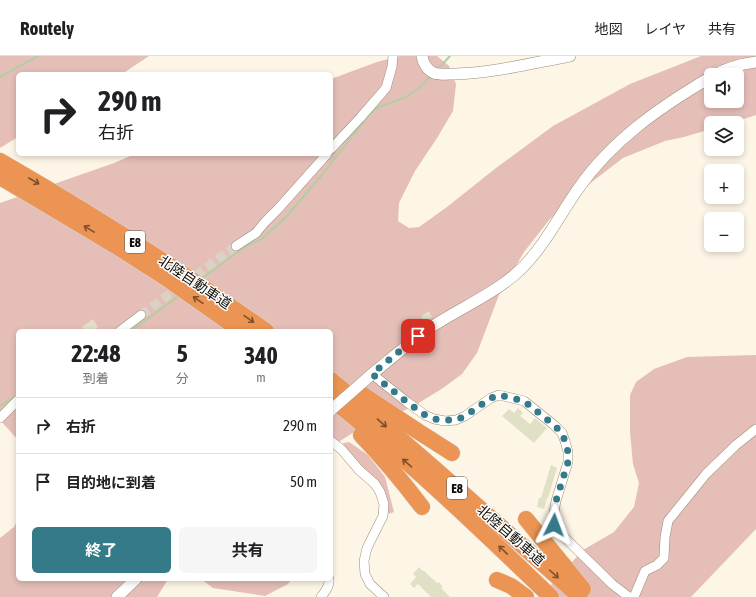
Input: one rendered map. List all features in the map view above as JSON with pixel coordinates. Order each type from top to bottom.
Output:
[{"type":"highway","name":"北陸自動車道","points":[[0,162],[69,201],[126,236],[174,267],[263,329]]},
{"type":"highway","name":"北陸自動車道","points":[[0,177],[116,246],[166,278],[239,329]]},
{"type":"highway","points":[[216,313],[236,329]]},
{"type":"highway","points":[[333,375],[452,453]]},
{"type":"highway","name":"北陸自動車道","points":[[333,382],[493,519],[580,597]]},
{"type":"highway","name":"北陸自動車道","points":[[333,401],[432,484],[551,597]]},
{"type":"highway","points":[[333,411],[361,435],[383,458],[422,507]]},
{"type":"highway","points":[[526,519],[591,597]]},
{"type":"highway","points":[[497,580],[511,586],[526,597]]},
{"type":"street","points":[[333,147],[386,88],[392,67],[393,56]]},
{"type":"street","points":[[422,56],[424,65],[428,69],[434,73],[441,74],[478,73],[570,56]]},
{"type":"street","points":[[729,68],[756,62]]},
{"type":"street","points":[[333,407],[418,336],[496,288],[521,269],[541,247],[578,188],[610,150],[643,121],[671,101],[704,81]]},
{"type":"street","points":[[236,246],[256,233],[325,156]]},
{"type":"street","points":[[123,329],[142,315]]},
{"type":"street","points":[[372,374],[407,402],[425,415],[434,419],[456,420],[465,416],[491,398],[499,395],[524,401],[554,425],[562,433],[568,452],[568,462],[556,501],[554,525],[560,533],[607,579],[629,597]]},
{"type":"street","points":[[0,418],[16,402]]},
{"type":"street","points":[[634,597],[645,571],[657,565],[664,558],[665,537],[668,522],[706,474],[756,428]]},
{"type":"street","points":[[333,443],[342,450],[359,470],[375,484],[380,492],[384,504],[384,516],[367,548],[364,561],[365,574],[370,584],[384,597]]},
{"type":"street","points":[[117,597],[134,581]]},
{"type":"street","points":[[321,597],[327,589],[330,581]]},
{"type":"shaded area","points":[[0,56],[149,56],[125,72],[16,72],[16,138],[0,148]]},
{"type":"shaded area","points":[[400,56],[437,56],[449,66],[456,84],[453,111],[415,171],[399,203],[398,221],[409,228],[419,227],[553,126],[630,84],[701,56],[756,56],[756,115],[744,119],[744,116],[704,116],[704,131],[665,141],[623,158],[580,191],[550,219],[524,252],[499,295],[477,353],[462,374],[414,406],[377,423],[360,428],[333,446],[333,329],[16,329],[16,438],[0,420],[0,203],[130,156],[333,156],[333,78],[377,62]]},
{"type":"shaded area","points":[[756,355],[756,529],[691,597],[540,597],[583,550],[614,532],[634,507],[639,483],[633,464],[630,432],[630,395],[636,382],[654,369],[687,357]]},
{"type":"shaded area","points":[[349,442],[368,455],[385,477],[394,512],[389,514],[384,494],[345,449],[343,443]]},
{"type":"shaded area","points":[[16,523],[16,581],[167,581],[157,597],[0,597],[0,538],[14,527]]},
{"type":"shaded area","points":[[204,581],[290,581],[288,584],[265,596],[213,588]]},
{"type":"building","points":[[429,311],[432,317],[424,322],[421,316]]},
{"type":"building","points":[[93,319],[98,327],[96,329],[84,329],[82,327]]},
{"type":"building","points":[[518,408],[523,413],[520,416],[530,424],[535,418],[547,428],[534,443],[502,416],[509,409],[514,413]]},
{"type":"building","points":[[551,465],[557,468],[544,509],[537,507]]},
{"type":"building","points":[[419,567],[437,583],[439,582],[443,587],[441,588],[450,597],[431,597],[418,584],[414,588],[410,584],[416,577],[413,574]]},
{"type":"waterway","points":[[0,77],[38,56]]},
{"type":"waterway","points":[[437,70],[450,56]]},
{"type":"waterway","points":[[201,279],[244,247],[262,239],[286,217],[321,176],[370,114],[379,107],[406,97],[418,89],[431,76]]},
{"type":"waterway","points":[[134,329],[180,295]]},
{"type":"waterway","points":[[0,406],[16,396]]},
{"type":"tunnel","points":[[141,315],[236,246]]},
{"type":"route","points":[[418,336],[372,374],[425,415],[434,419],[456,420],[465,416],[491,398],[499,395],[524,401],[562,433],[568,452],[568,462],[556,501],[554,525]]}]
